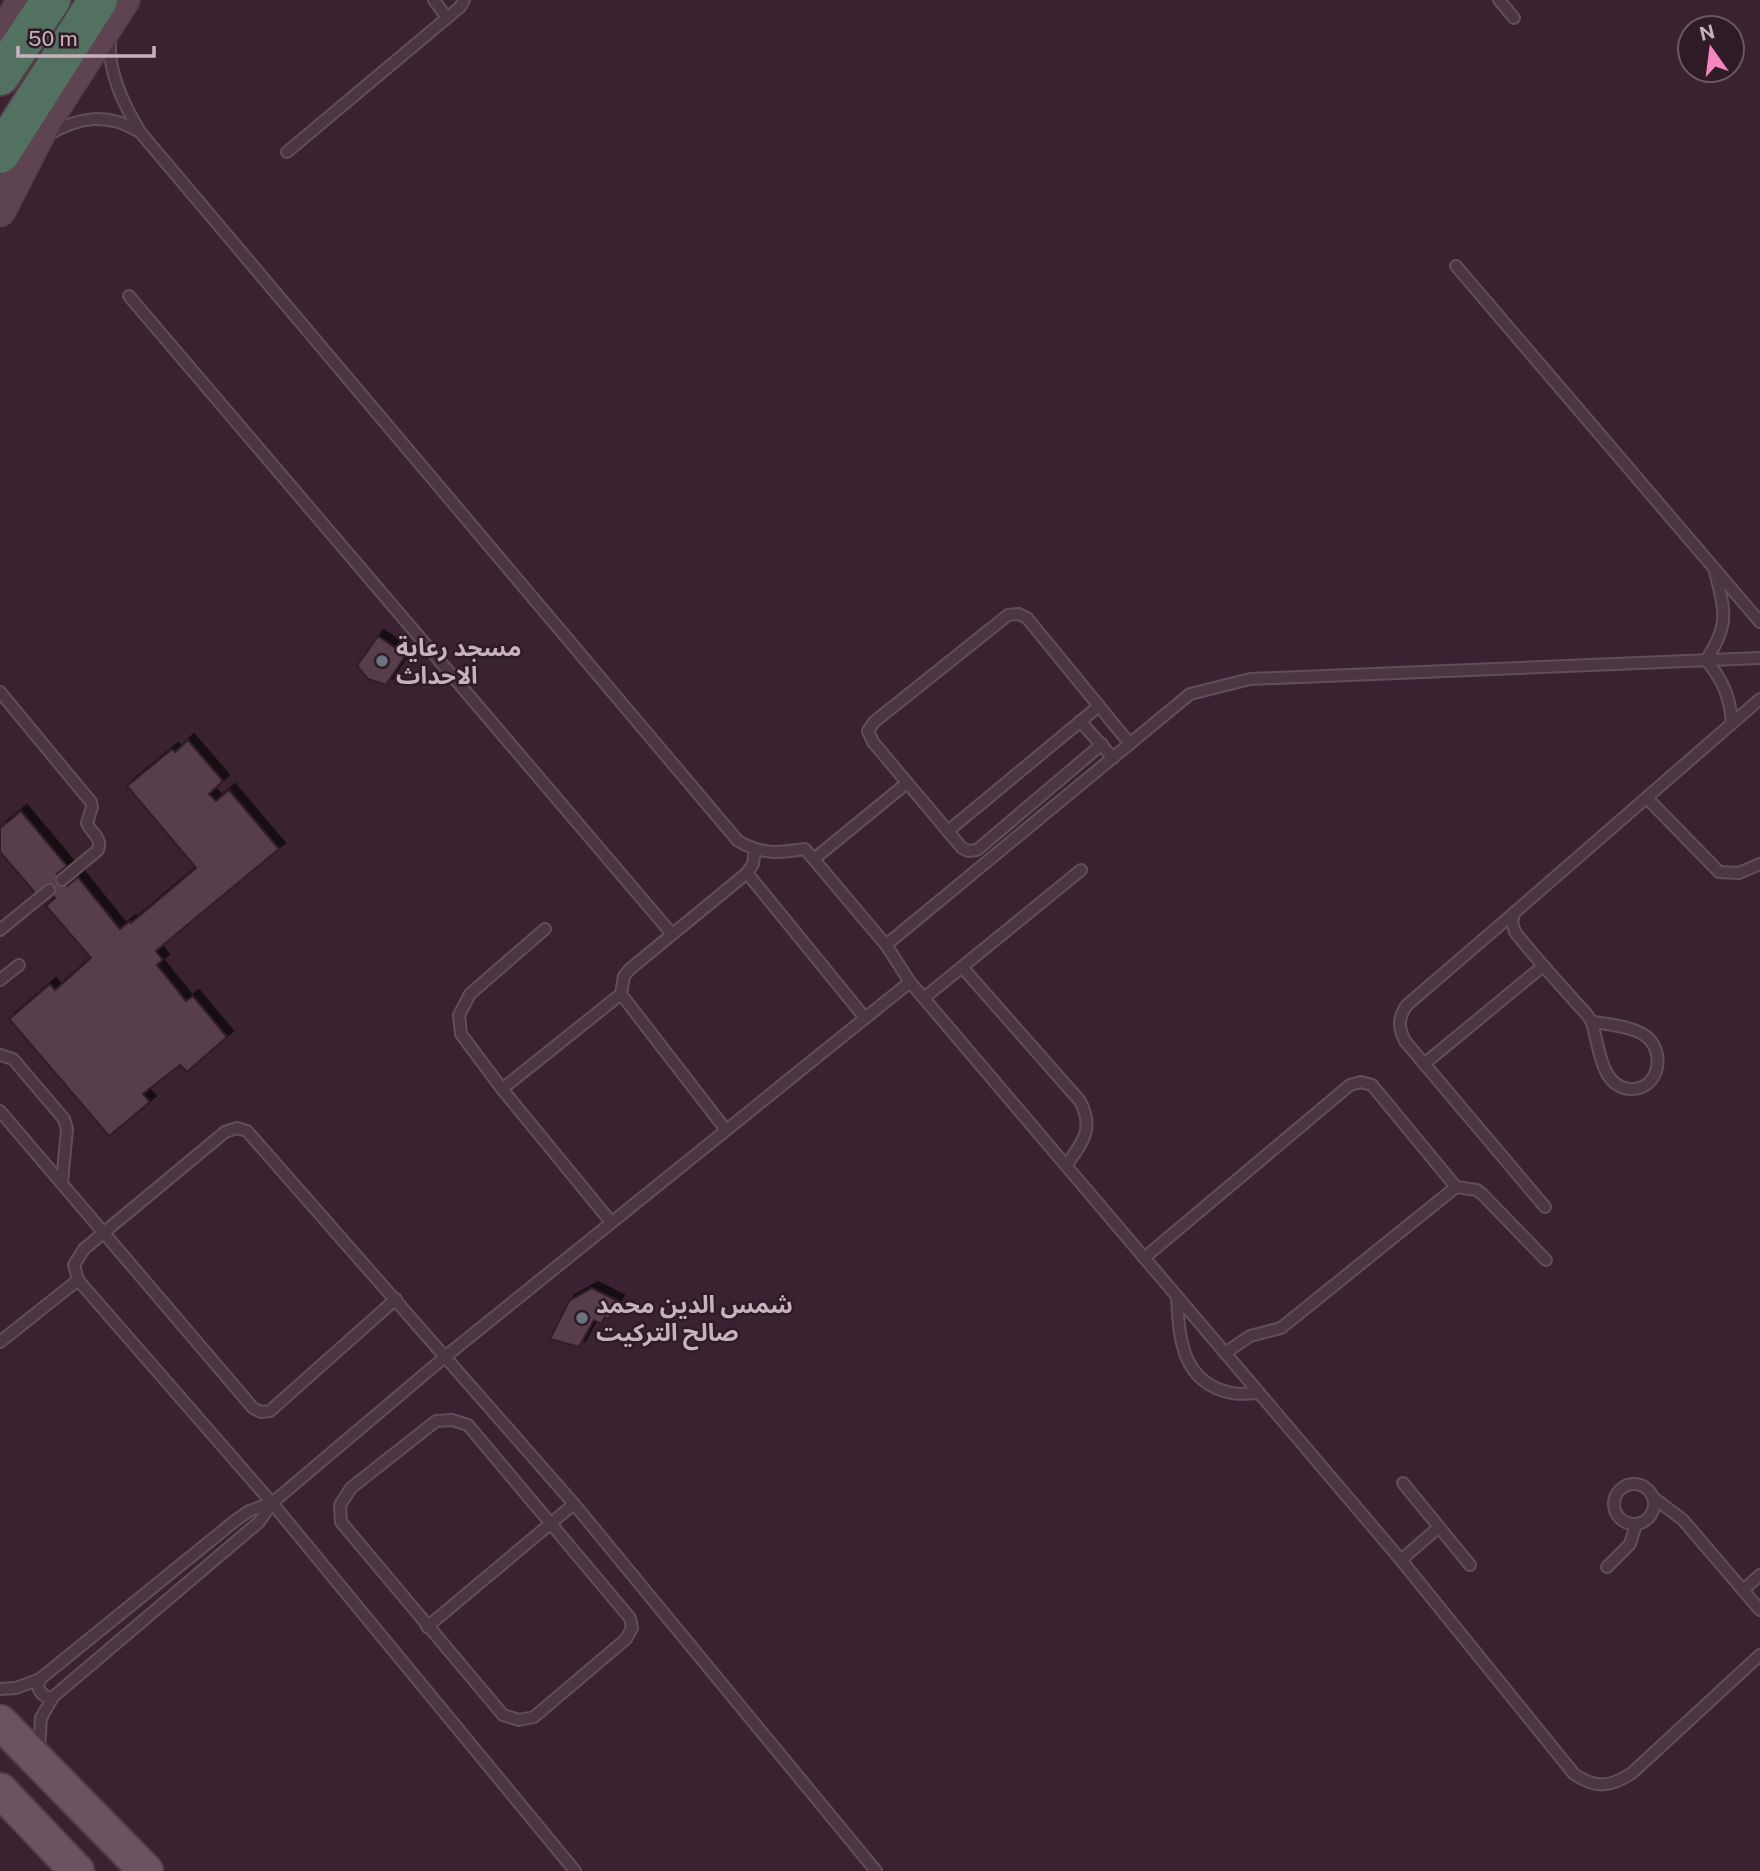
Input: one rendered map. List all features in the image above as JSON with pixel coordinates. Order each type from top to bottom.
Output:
[{"type":"highway","points":[[0,76],[51,0]]},
{"type":"highway","points":[[15,154],[112,6]]},
{"type":"main road","points":[[0,38],[23,0]]},
{"type":"main road","points":[[0,211],[15,154]]},
{"type":"main road","points":[[0,1722],[146,1871]]},
{"type":"main road","points":[[0,1790],[77,1871]]},
{"type":"lane","points":[[434,0],[447,19]]},
{"type":"lane","points":[[287,152],[447,19],[464,0]]},
{"type":"lane","points":[[1499,0],[1514,18]]},
{"type":"lane","points":[[112,6],[109,41],[112,71],[128,111],[140,132],[738,841],[755,850],[777,853],[805,849],[814,859],[886,945],[910,982],[1401,1560],[1574,1774],[1585,1782],[1599,1785],[1618,1783],[1760,1655]]},
{"type":"lane","points":[[15,154],[60,128],[82,120],[111,119],[140,132]]},
{"type":"lane","points":[[1456,266],[1760,622]]},
{"type":"lane","points":[[130,296],[672,934]]},
{"type":"lane","points":[[1706,660],[1719,641],[1724,620],[1714,569]]},
{"type":"lane","points":[[1102,744],[977,849],[968,851],[962,848],[907,783],[873,742],[868,731],[874,722],[1008,615],[1019,614],[1027,618],[1130,744]]},
{"type":"lane","points":[[886,945],[1190,694],[1250,679],[1760,657]]},
{"type":"lane","points":[[1706,660],[1727,691],[1732,723]]},
{"type":"lane","points":[[0,692],[91,802],[87,823],[97,837],[98,850],[62,880]]},
{"type":"lane","points":[[1545,1207],[1401,1033],[1401,1013],[1407,1004],[1760,699]]},
{"type":"lane","points":[[948,831],[1099,706]]},
{"type":"lane","points":[[1080,721],[1113,758]]},
{"type":"lane","points":[[814,859],[907,783]]},
{"type":"lane","points":[[1647,797],[1719,872],[1740,873],[1760,864]]},
{"type":"lane","points":[[502,1089],[621,994],[624,976],[630,968],[747,873],[753,864],[755,850]]},
{"type":"lane","points":[[924,998],[1080,870]]},
{"type":"lane","points":[[747,873],[865,1018]]},
{"type":"lane","points":[[0,930],[49,890]]},
{"type":"lane","points":[[1514,913],[1512,922],[1515,932],[1591,1021],[1599,1054],[1613,1081],[1628,1089],[1647,1083],[1658,1066],[1655,1047],[1647,1037],[1638,1032],[1591,1021]]},
{"type":"lane","points":[[545,929],[470,994],[459,1014],[461,1034],[502,1089],[611,1222]]},
{"type":"lane","points":[[0,980],[19,965]]},
{"type":"lane","points":[[1424,1063],[1544,966]]},
{"type":"lane","points":[[962,967],[1080,1101],[1084,1110],[1086,1136],[1066,1166]]},
{"type":"lane","points":[[43,1767],[39,1754],[39,1729],[45,1708],[53,1697],[259,1522],[272,1503],[446,1356],[910,982]]},
{"type":"lane","points":[[621,994],[726,1130]]},
{"type":"lane","points":[[0,1055],[13,1059],[64,1119],[67,1129],[62,1182]]},
{"type":"lane","points":[[1144,1258],[1350,1085],[1361,1082],[1372,1085],[1456,1186],[1477,1190],[1546,1261]]},
{"type":"lane","points":[[0,1111],[254,1408],[261,1412],[270,1411],[396,1299]]},
{"type":"lane","points":[[575,1871],[272,1503],[78,1280],[74,1265],[84,1249],[225,1132],[237,1128],[247,1131],[396,1299],[575,1504],[876,1871]]},
{"type":"lane","points":[[1225,1353],[1250,1336],[1280,1328],[1456,1186]]},
{"type":"lane","points":[[0,1342],[78,1280]]},
{"type":"lane","points":[[1177,1297],[1179,1336],[1191,1367],[1216,1388],[1232,1393],[1259,1394]]},
{"type":"lane","points":[[452,1420],[468,1425],[551,1523],[630,1618],[632,1628],[626,1639],[534,1717],[519,1720],[503,1715],[427,1627],[341,1522],[341,1505],[351,1488],[436,1421],[452,1420]]},
{"type":"lane","points":[[1403,1483],[1470,1565]]},
{"type":"lane","points":[[1654,1498],[1651,1515],[1636,1524],[1619,1518],[1615,1510],[1617,1492],[1632,1483],[1642,1485],[1683,1520],[1760,1610]]},
{"type":"lane","points":[[0,1689],[16,1688],[40,1679],[242,1515],[272,1503]]},
{"type":"lane","points":[[427,1627],[575,1504]]},
{"type":"lane","points":[[1607,1567],[1630,1544],[1636,1524]]},
{"type":"lane","points":[[1401,1560],[1439,1527]]},
{"type":"lane","points":[[1743,1590],[1760,1575]]},
{"type":"lane","points":[[127,1609],[139,1623]]},
{"type":"lane","points":[[40,1679],[38,1686],[41,1693],[49,1698],[53,1697]]},
{"type":"building","name":"مسجد رعاية الاحداث","points":[[378,636],[406,655],[386,685],[368,679],[357,666]]},
{"type":"building","points":[[188,740],[223,781],[209,794],[216,801],[229,790],[279,849],[156,951],[163,960],[157,965],[186,1001],[193,996],[227,1037],[187,1072],[180,1065],[143,1094],[150,1102],[109,1136],[9,1019],[50,984],[55,990],[91,958],[46,906],[55,898],[46,886],[36,894],[0,852],[0,828],[21,811],[67,866],[57,874],[67,886],[78,877],[120,929],[130,921],[131,923],[196,868],[127,786],[172,749],[175,752]]},
{"type":"building","name":"شمس الدين محمد صالح التركيت","points":[[592,1288],[618,1301],[609,1319],[605,1317],[601,1324],[594,1320],[579,1347],[550,1339],[569,1301]]},
{"type":"place","name":"مسجد رعاية الاحداث","points":[[382,661]]},
{"type":"place","name":"شمس الدين محمد صالح التركيت","points":[[582,1318]]}]
